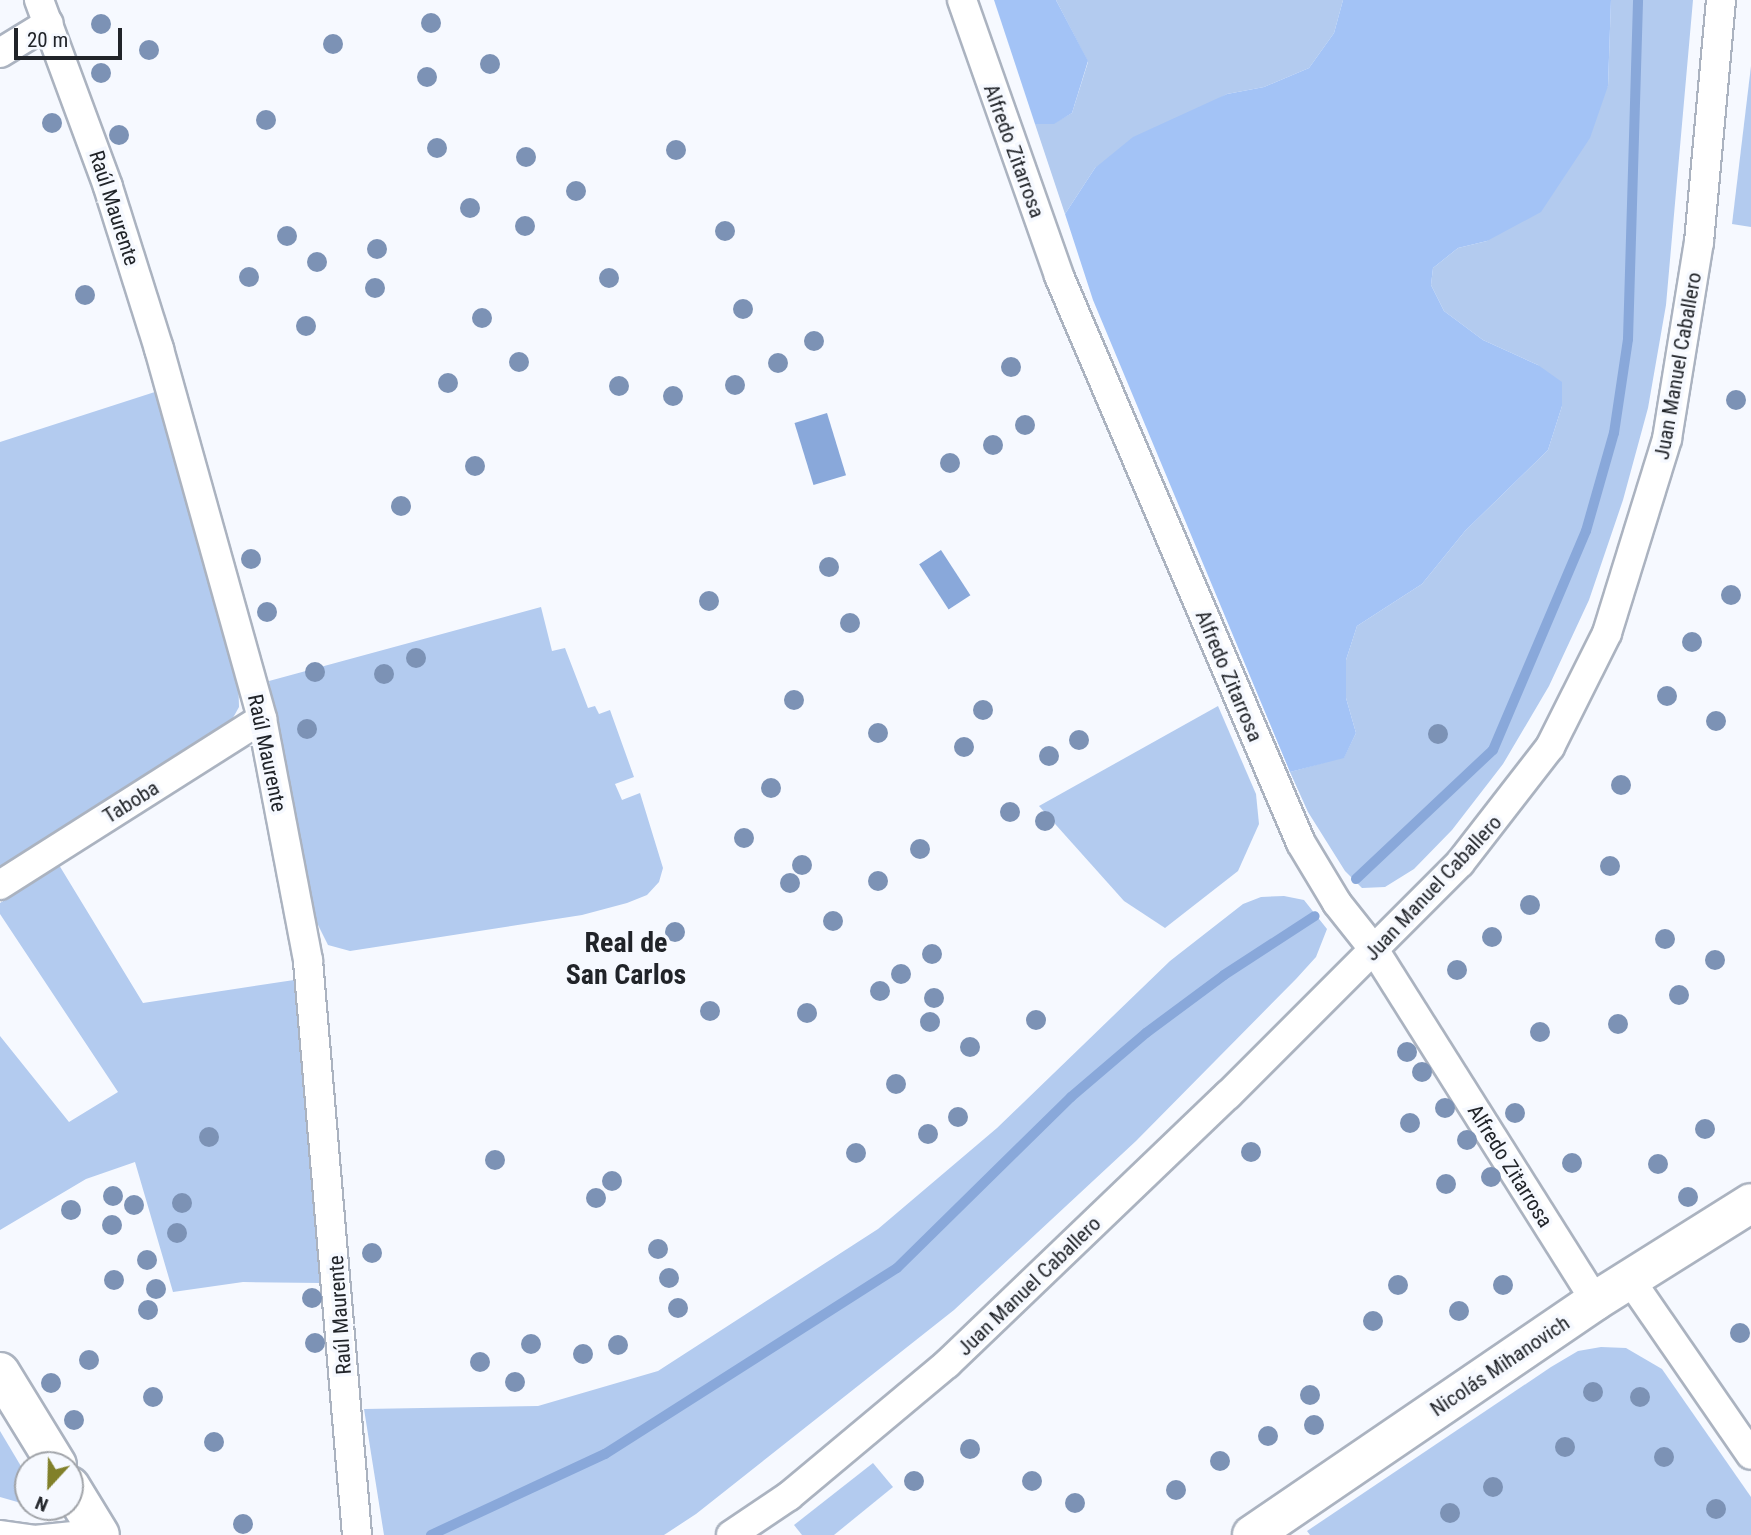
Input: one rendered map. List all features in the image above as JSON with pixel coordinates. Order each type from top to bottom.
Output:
[{"type":"street","name":"Alfredo Zitarrosa","points":[[962,0],[1059,276],[1301,843],[1337,903],[1375,951],[1595,1301]]},
{"type":"street","name":"Juan Manuel Caballero","points":[[731,1535],[789,1496],[947,1364],[1375,951],[1505,810],[1550,747],[1607,633],[1653,495],[1681,374],[1699,242],[1721,0]]},
{"type":"street","points":[[0,53],[44,11]]},
{"type":"street","name":"Raúl Maurente","points":[[44,11],[108,187],[159,349],[262,719],[311,986],[355,1522]]},
{"type":"street","name":"Taboba","points":[[0,885],[262,719]]},
{"type":"street","name":"Nicolás Mihanovich","points":[[1252,1535],[1595,1301],[1631,1281],[1751,1203]]},
{"type":"street","points":[[1631,1281],[1751,1455]]},
{"type":"street","points":[[0,1372],[48,1451]]},
{"type":"street","points":[[84,1508],[98,1531]]},
{"type":"lane","points":[[0,1528],[34,1533],[98,1531]]},
{"type":"shaded area","points":[[994,0],[1056,0],[1088,61],[1072,113],[1054,124],[1035,124]]},
{"type":"shaded area","points":[[1056,0],[1343,0],[1334,33],[1309,68],[1264,87],[1227,94],[1095,168],[1065,214],[1035,124],[1054,123],[1072,113],[1088,62]]},
{"type":"shaded area","points":[[1343,0],[1611,0],[1608,86],[1590,138],[1541,212],[1487,241],[1458,248],[1433,268],[1431,285],[1444,311],[1483,340],[1538,365],[1562,382],[1562,406],[1548,450],[1465,531],[1422,584],[1357,626],[1346,660],[1346,698],[1356,733],[1344,758],[1290,772],[1093,300],[1065,214],[1095,168],[1133,137],[1227,94],[1264,87],[1309,68],[1334,33]]},
{"type":"shaded area","points":[[1611,0],[1693,0],[1666,305],[1648,408],[1623,500],[1589,600],[1549,686],[1503,764],[1452,830],[1414,869],[1385,887],[1362,888],[1345,871],[1308,812],[1290,772],[1344,757],[1356,733],[1346,698],[1346,660],[1357,626],[1422,584],[1465,531],[1548,450],[1562,406],[1538,365],[1483,340],[1444,311],[1431,285],[1433,268],[1458,248],[1487,241],[1608,86]]},
{"type":"shaded area","points":[[1751,66],[1751,227],[1732,224]]},
{"type":"shaded area","points":[[161,390],[238,673],[239,707],[229,725],[0,869],[0,442]]},
{"type":"shaded area","points":[[827,413],[846,475],[813,485],[794,423]]},
{"type":"shaded area","points":[[941,550],[970,595],[949,609],[919,564]]},
{"type":"shaded area","points":[[541,607],[552,651],[565,648],[588,708],[595,706],[599,714],[610,710],[634,777],[615,784],[622,800],[640,793],[663,868],[659,882],[647,895],[582,915],[350,951],[328,945],[317,923],[269,681]]},
{"type":"shaded area","points":[[1218,706],[1256,794],[1259,824],[1238,871],[1165,928],[1124,901],[1039,806]]},
{"type":"shaded area","points":[[59,865],[143,1003],[294,980],[321,1283],[243,1282],[173,1292],[135,1162],[86,1179],[0,1230],[0,1036],[69,1122],[118,1092],[0,914],[0,903]]},
{"type":"shaded area","points":[[1284,896],[1304,900],[1327,929],[1316,957],[1296,979],[1136,1141],[954,1310],[696,1514],[664,1535],[384,1535],[364,1409],[538,1406],[658,1371],[878,1229],[997,1128],[1170,961],[1243,904],[1261,897]]},
{"type":"shaded area","points":[[1601,1347],[1626,1348],[1662,1369],[1751,1497],[1751,1535],[1310,1535],[1307,1531],[1551,1367],[1578,1351]]},
{"type":"shaded area","points":[[0,1431],[14,1454],[14,1501],[0,1497]]},
{"type":"shaded area","points":[[873,1463],[893,1487],[834,1535],[802,1535],[794,1525]]},
{"type":"waterway","points":[[1356,879],[1493,750],[1586,531],[1614,433],[1628,339],[1638,0]]},
{"type":"waterway","points":[[431,1535],[605,1454],[897,1268],[1071,1097],[1146,1033],[1224,975],[1315,916]]},
{"type":"district","name":"Real de San Carlos","points":[[626,959]]}]
